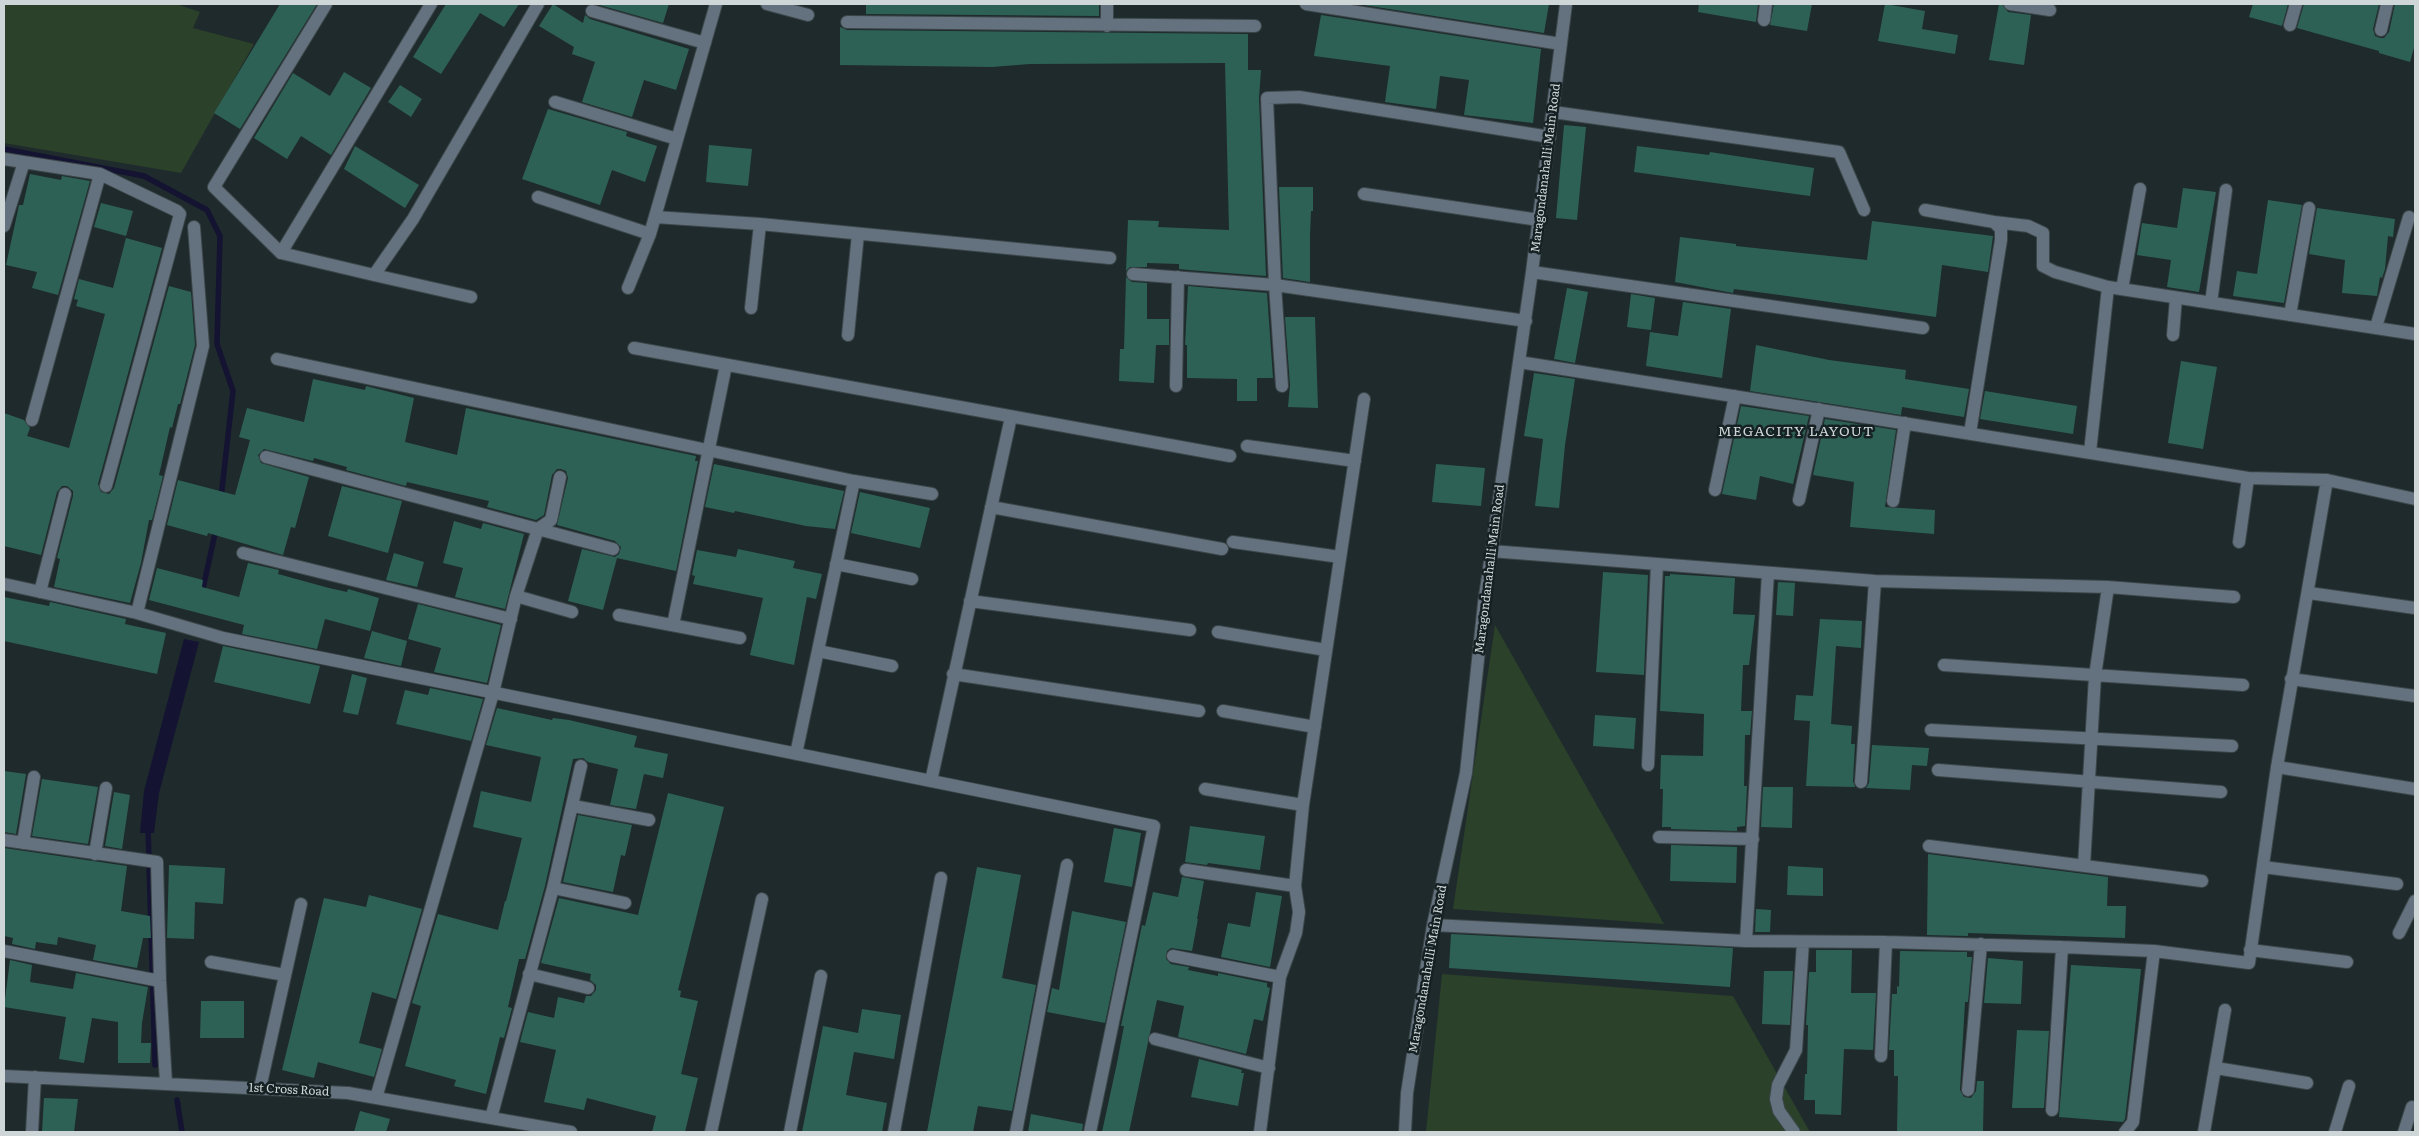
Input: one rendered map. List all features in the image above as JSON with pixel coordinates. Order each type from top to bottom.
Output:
[{"type":"street","points":[[326,4],[214,187],[281,253],[471,297]]},
{"type":"street","points":[[281,253],[431,4]]},
{"type":"street","points":[[374,275],[413,220],[538,4]]},
{"type":"street","points":[[628,288],[650,234],[716,4]]},
{"type":"street","points":[[767,4],[808,15]]},
{"type":"street","points":[[1107,4],[1107,26]]},
{"type":"street","points":[[1306,4],[1561,44]]},
{"type":"street","name":"Maragondanahalli Main Road","points":[[1405,1132],[1407,1093],[1434,924],[1466,773],[1492,551],[1526,322],[1566,4]]},
{"type":"street","points":[[1764,20],[1766,4]]},
{"type":"street","points":[[2010,4],[2050,10]]},
{"type":"street","points":[[2290,25],[2296,4]]},
{"type":"street","points":[[2381,30],[2387,4]]},
{"type":"street","points":[[592,11],[705,43]]},
{"type":"street","points":[[847,22],[1255,26]]},
{"type":"street","points":[[1282,386],[1274,285],[1267,98],[1299,97],[1550,137]]},
{"type":"street","points":[[555,102],[677,139]]},
{"type":"street","points":[[1553,112],[1839,152],[1864,210]]},
{"type":"street","points":[[4,160],[100,174],[180,214],[106,486]]},
{"type":"street","points":[[4,226],[24,162]]},
{"type":"street","points":[[32,420],[100,174]]},
{"type":"street","points":[[2122,289],[2140,188]]},
{"type":"street","points":[[2211,303],[2226,190]]},
{"type":"street","points":[[1364,194],[1539,220]]},
{"type":"street","points":[[538,197],[650,234]]},
{"type":"street","points":[[2290,315],[2309,208]]},
{"type":"street","points":[[1925,210],[2028,226],[2043,233],[2042,266],[2055,272],[2108,287],[2415,334]]},
{"type":"street","points":[[655,217],[760,224],[1110,258]]},
{"type":"street","points":[[2376,328],[2409,217]]},
{"type":"street","points":[[1970,433],[2001,240],[2001,229],[1994,222]]},
{"type":"street","points":[[751,308],[760,224]]},
{"type":"street","points":[[137,613],[203,346],[194,227]]},
{"type":"street","points":[[848,335],[858,234]]},
{"type":"street","points":[[1532,272],[1923,328]]},
{"type":"street","points":[[1133,274],[1274,285],[1526,322]]},
{"type":"street","points":[[1176,386],[1178,277]]},
{"type":"street","points":[[2090,452],[2108,287]]},
{"type":"street","points":[[2173,335],[2176,298]]},
{"type":"street","points":[[634,348],[1230,456]]},
{"type":"street","points":[[277,359],[708,451],[854,481],[932,494]]},
{"type":"street","points":[[1519,362],[2248,478],[2327,480],[2415,499]]},
{"type":"street","points":[[674,625],[726,365]]},
{"type":"street","points":[[1714,490],[1735,396]]},
{"type":"street","points":[[1260,1132],[1280,977],[1296,933],[1299,912],[1295,886],[1303,805],[1364,399]]},
{"type":"street","points":[[1800,500],[1819,409]]},
{"type":"street","points":[[931,781],[1011,417]]},
{"type":"street","points":[[1893,501],[1905,423]]},
{"type":"street","points":[[1247,446],[1355,461]]},
{"type":"street","points":[[266,457],[613,549]]},
{"type":"street","points":[[376,1098],[493,693],[516,596],[538,529],[551,520],[560,477]]},
{"type":"street","points":[[2239,542],[2248,478]]},
{"type":"street","points":[[1434,924],[1746,941],[1981,944],[2154,951],[2249,963],[2291,679],[2308,594],[2327,480]]},
{"type":"street","points":[[796,754],[854,481]]},
{"type":"street","points":[[40,592],[65,494]]},
{"type":"street","points":[[991,507],[1222,549]]},
{"type":"street","points":[[1233,542],[1340,556]]},
{"type":"street","points":[[1492,551],[1875,581],[2108,588],[2234,597]]},
{"type":"street","points":[[243,553],[511,619]]},
{"type":"street","points":[[836,564],[912,579]]},
{"type":"street","points":[[1648,765],[1657,564]]},
{"type":"street","points":[[1746,941],[1754,839],[1768,573]]},
{"type":"street","points":[[1861,782],[1875,581]]},
{"type":"street","points":[[4,584],[137,613],[223,638],[1154,826],[1090,1132]]},
{"type":"street","points":[[2084,866],[2095,676],[2108,588]]},
{"type":"street","points":[[2308,594],[2415,608]]},
{"type":"street","points":[[516,596],[572,612]]},
{"type":"street","points":[[970,601],[1190,630]]},
{"type":"street","points":[[619,615],[740,638]]},
{"type":"street","points":[[1218,632],[1326,650]]},
{"type":"street","points":[[818,651],[892,666]]},
{"type":"street","points":[[1944,665],[2244,686]]},
{"type":"street","points":[[953,674],[1199,711]]},
{"type":"street","points":[[2291,679],[2415,696]]},
{"type":"street","points":[[1223,711],[1315,727]]},
{"type":"street","points":[[1931,730],[2232,746]]},
{"type":"street","points":[[492,1118],[553,888],[581,766]]},
{"type":"street","points":[[2277,767],[2415,789]]},
{"type":"street","points":[[1938,770],[2221,792]]},
{"type":"street","points":[[23,843],[34,776]]},
{"type":"street","points":[[95,854],[106,788]]},
{"type":"street","points":[[1204,789],[1303,805]]},
{"type":"street","points":[[573,806],[649,820]]},
{"type":"street","points":[[1659,837],[1754,839]]},
{"type":"street","points":[[4,840],[157,862],[160,981],[166,1084]]},
{"type":"street","points":[[1929,846],[2202,881]]},
{"type":"street","points":[[1016,1132],[1067,865]]},
{"type":"street","points":[[2263,867],[2397,884]]},
{"type":"street","points":[[1186,870],[1295,886]]},
{"type":"street","points":[[894,1132],[941,878]]},
{"type":"street","points":[[553,888],[625,903]]},
{"type":"street","points":[[711,1132],[762,898]]},
{"type":"street","points":[[2399,933],[2415,901]]},
{"type":"street","points":[[260,1088],[301,904]]},
{"type":"street","points":[[1794,1132],[1779,1111],[1776,1099],[1778,1085],[1796,1050],[1803,942]]},
{"type":"street","points":[[1881,1056],[1886,942]]},
{"type":"street","points":[[1968,1090],[1981,944]]},
{"type":"street","points":[[2052,1110],[2062,947]]},
{"type":"street","points":[[2250,950],[2348,962]]},
{"type":"street","points":[[4,951],[160,981]]},
{"type":"street","points":[[2125,1132],[2133,1122],[2154,951]]},
{"type":"street","points":[[1173,956],[1280,977]]},
{"type":"street","points":[[211,962],[285,975]]},
{"type":"street","points":[[529,974],[588,988]]},
{"type":"street","points":[[790,1132],[821,976]]},
{"type":"street","points":[[2204,1132],[2225,1010]]},
{"type":"street","points":[[1154,1039],[1269,1068]]},
{"type":"street","points":[[2216,1068],[2307,1083]]},
{"type":"street","name":"1st Cross Road","points":[[4,1076],[348,1093],[492,1118],[534,1128],[572,1132]]},
{"type":"street","points":[[32,1132],[35,1077]]},
{"type":"street","points":[[2335,1132],[2349,1086]]},
{"type":"street","points":[[2404,1132],[2412,1107]]},
{"type":"green space","points":[[4,4],[176,4],[200,12],[193,28],[254,44],[181,173],[4,143]]},
{"type":"green space","points":[[1495,625],[1664,924],[1453,909]]},
{"type":"green space","points":[[1442,974],[1733,996],[1810,1132],[1426,1132]]},
{"type":"shaded area","points":[[184,639],[199,642],[159,793],[154,833],[140,833],[144,791]]},
{"type":"building","points":[[280,4],[317,4],[240,129],[214,113]]},
{"type":"building","points":[[446,4],[519,4],[504,27],[480,13],[441,74],[413,57]]},
{"type":"building","points":[[553,4],[583,23],[585,15],[590,19],[689,49],[676,90],[644,80],[632,117],[582,102],[595,62],[572,54],[574,47],[539,26]]},
{"type":"building","points":[[596,4],[669,4],[663,23]]},
{"type":"building","points":[[866,4],[1099,4],[1099,16],[866,14]]},
{"type":"building","points":[[1357,4],[1549,4],[1544,33]]},
{"type":"building","points":[[1699,4],[1758,4],[1756,22],[1698,12]]},
{"type":"building","points":[[1774,4],[1812,4],[1807,31],[1770,25]]},
{"type":"building","points":[[1885,4],[1925,11],[1922,29],[1958,35],[1955,54],[1878,41]]},
{"type":"building","points":[[1999,4],[2002,4],[2008,12],[2031,15],[2024,65],[1989,60]]},
{"type":"building","points":[[2253,4],[2288,4],[2282,26],[2249,17]]},
{"type":"building","points":[[2304,4],[2379,4],[2373,29],[2375,36],[2384,38],[2389,32],[2395,4],[2415,4],[2415,44],[2410,62],[2379,53],[2379,51],[2297,28]]},
{"type":"building","points":[[1321,15],[1541,49],[1533,123],[1464,115],[1469,80],[1440,76],[1436,109],[1385,102],[1390,66],[1314,56]]},
{"type":"building","points":[[840,27],[847,30],[1248,34],[1248,70],[1261,70],[1259,98],[1266,276],[1179,269],[1179,264],[1147,263],[1147,267],[1130,267],[1126,271],[1128,220],[1159,221],[1158,227],[1229,230],[1225,63],[1030,64],[992,67],[840,65]]},
{"type":"building","points":[[344,72],[371,88],[331,155],[301,136],[287,159],[254,138],[293,73],[330,96]]},
{"type":"building","points":[[400,85],[422,99],[411,117],[388,102]]},
{"type":"building","points":[[548,109],[627,132],[626,136],[657,146],[645,182],[612,170],[600,205],[522,179]]},
{"type":"building","points":[[1564,125],[1586,127],[1577,220],[1556,218]]},
{"type":"building","points":[[709,145],[752,149],[748,186],[706,182]]},
{"type":"building","points":[[355,146],[419,185],[405,208],[344,169]]},
{"type":"building","points":[[1637,146],[1709,155],[1710,152],[1814,168],[1810,196],[1634,172]]},
{"type":"building","points":[[30,174],[61,180],[62,176],[90,181],[58,295],[32,288],[37,272],[6,265],[19,205],[23,205]]},
{"type":"building","points":[[1279,187],[1313,187],[1310,282],[1283,278]]},
{"type":"building","points":[[2183,188],[2216,192],[2199,292],[2167,287],[2171,260],[2137,255],[2142,223],[2177,228]]},
{"type":"building","points":[[2268,200],[2302,205],[2284,303],[2233,296],[2237,271],[2257,274]]},
{"type":"building","points":[[101,203],[133,211],[126,236],[94,227]]},
{"type":"building","points":[[2317,208],[2395,219],[2393,237],[2388,236],[2385,269],[2382,278],[2380,277],[2377,296],[2342,293],[2345,260],[2309,254]]},
{"type":"building","points":[[1872,221],[1993,236],[1988,272],[1942,265],[1936,317],[1734,289],[1733,293],[1675,282],[1680,237],[1736,244],[1736,246],[1867,260]]},
{"type":"building","points":[[126,238],[162,248],[98,484],[101,492],[109,494],[114,488],[169,286],[191,292],[195,345],[180,404],[178,404],[172,428],[170,427],[159,475],[163,476],[152,520],[149,520],[141,563],[130,603],[54,587],[60,559],[57,558],[73,496],[73,491],[67,486],[62,486],[57,492],[41,555],[4,546],[4,413],[24,420],[30,428],[27,436],[69,448],[105,314],[76,306],[78,300],[74,299],[79,279],[113,288]]},
{"type":"building","points":[[1126,277],[1132,282],[1147,283],[1147,319],[1169,319],[1169,345],[1156,345],[1154,383],[1119,381],[1120,349],[1124,349]]},
{"type":"building","points":[[1188,286],[1267,293],[1273,378],[1257,378],[1257,401],[1237,401],[1237,379],[1187,378],[1187,345],[1185,345]]},
{"type":"building","points":[[1567,288],[1588,292],[1575,363],[1554,359]]},
{"type":"building","points":[[1631,294],[1655,298],[1651,330],[1627,327]]},
{"type":"building","points":[[1683,302],[1731,309],[1722,378],[1646,366],[1650,332],[1678,336]]},
{"type":"building","points":[[1285,317],[1315,317],[1318,408],[1288,407],[1290,385]]},
{"type":"building","points":[[1756,345],[1829,360],[1906,370],[1905,379],[1969,389],[1964,417],[1902,407],[1901,415],[1750,391]]},
{"type":"building","points":[[2181,361],[2217,367],[2203,449],[2168,443]]},
{"type":"building","points":[[1534,373],[1575,379],[1565,445],[1559,508],[1535,506],[1543,439],[1524,436]]},
{"type":"building","points":[[313,379],[365,390],[366,386],[414,398],[405,442],[457,455],[466,408],[696,456],[695,461],[698,461],[676,571],[617,558],[603,610],[568,601],[582,549],[615,557],[619,554],[621,547],[615,541],[557,525],[568,478],[566,471],[561,469],[557,469],[552,475],[544,515],[536,520],[487,507],[489,501],[407,482],[406,486],[346,470],[347,467],[314,458],[313,461],[264,449],[258,455],[261,463],[309,477],[295,528],[291,527],[283,555],[208,533],[207,536],[167,525],[178,480],[235,495],[250,440],[239,437],[247,408],[304,422]]},
{"type":"building","points":[[1985,391],[2077,406],[2073,434],[1980,419]]},
{"type":"building","points":[[1741,406],[1809,416],[1793,484],[1760,476],[1756,500],[1722,494]]},
{"type":"building","points":[[1825,419],[1896,430],[1885,507],[1935,510],[1934,534],[1850,527],[1854,482],[1813,475]]},
{"type":"building","points":[[714,464],[844,491],[835,529],[806,526],[735,511],[734,513],[705,507]]},
{"type":"building","points":[[1436,464],[1485,468],[1481,506],[1432,502]]},
{"type":"building","points":[[342,486],[402,501],[388,553],[328,536]]},
{"type":"building","points":[[860,492],[930,508],[920,548],[851,533]]},
{"type":"building","points":[[454,521],[481,529],[483,523],[524,534],[505,609],[455,597],[463,568],[443,563]]},
{"type":"building","points":[[738,549],[795,561],[793,568],[822,574],[816,599],[807,597],[794,665],[750,655],[763,598],[693,584],[695,576],[692,575],[697,550],[736,557]]},
{"type":"building","points":[[394,553],[424,562],[417,587],[386,580]]},
{"type":"building","points":[[248,563],[279,570],[278,574],[329,588],[347,592],[348,589],[379,598],[370,631],[325,619],[317,649],[242,634],[244,625],[149,600],[157,568],[203,580],[202,587],[239,597]]},
{"type":"building","points":[[1603,572],[1648,575],[1644,675],[1596,672]]},
{"type":"building","points":[[1670,574],[1735,578],[1733,614],[1755,615],[1749,665],[1743,665],[1741,711],[1752,711],[1750,735],[1745,735],[1744,786],[1747,786],[1745,826],[1737,827],[1737,831],[1671,829],[1671,827],[1662,827],[1663,789],[1660,789],[1661,755],[1703,756],[1704,714],[1660,711],[1665,576],[1670,576]]},
{"type":"building","points":[[1778,582],[1795,583],[1793,616],[1776,615]]},
{"type":"building","points":[[4,597],[49,606],[50,602],[126,619],[125,624],[166,633],[157,674],[4,641]]},
{"type":"building","points":[[418,604],[501,625],[487,683],[434,672],[441,648],[408,639]]},
{"type":"building","points":[[1820,619],[1862,621],[1861,648],[1836,646],[1831,724],[1852,726],[1851,744],[1855,744],[1853,781],[1855,787],[1806,786],[1810,721],[1794,720],[1796,695],[1813,696]]},
{"type":"building","points":[[372,631],[407,641],[401,666],[364,658]]},
{"type":"building","points":[[223,646],[320,666],[310,704],[214,682]]},
{"type":"building","points":[[352,674],[367,678],[358,715],[343,712]]},
{"type":"building","points":[[430,688],[483,699],[471,741],[396,724],[405,690],[428,695]]},
{"type":"building","points":[[497,708],[552,720],[553,718],[569,720],[637,736],[634,747],[668,754],[663,778],[644,774],[636,809],[610,805],[618,769],[588,762],[583,758],[573,759],[545,886],[525,959],[519,959],[508,1007],[512,1008],[504,1038],[500,1037],[486,1094],[454,1086],[456,1080],[405,1066],[421,1006],[412,1003],[438,914],[498,930],[506,901],[522,838],[473,827],[481,791],[531,802],[541,757],[486,745]]},
{"type":"building","points":[[1595,715],[1636,718],[1634,749],[1593,746]]},
{"type":"building","points":[[1872,745],[1929,748],[1927,766],[1912,765],[1910,790],[1866,788],[1869,783]]},
{"type":"building","points":[[4,771],[26,774],[16,834],[4,832]]},
{"type":"building","points":[[42,779],[98,787],[88,844],[32,836]]},
{"type":"building","points":[[1763,787],[1793,787],[1792,828],[1761,827]]},
{"type":"building","points":[[114,792],[130,795],[122,849],[105,846]]},
{"type":"building","points":[[668,793],[724,807],[678,990],[681,991],[680,997],[698,1001],[681,1074],[698,1078],[685,1132],[652,1132],[656,1116],[587,1098],[584,1110],[544,1102],[556,1050],[520,1042],[528,1012],[554,1018],[558,997],[584,1003],[586,996],[591,996],[596,990],[596,985],[590,980],[591,974],[541,963],[559,898],[638,915]]},
{"type":"building","points":[[578,815],[632,825],[625,856],[621,855],[613,892],[563,882]]},
{"type":"building","points":[[1190,826],[1265,836],[1260,870],[1185,862]]},
{"type":"building","points":[[1114,828],[1141,833],[1132,887],[1104,882]]},
{"type":"building","points":[[1671,845],[1737,847],[1736,883],[1670,881]]},
{"type":"building","points":[[4,848],[127,866],[121,911],[150,916],[151,938],[143,938],[137,968],[93,960],[96,945],[58,937],[57,945],[36,942],[35,949],[12,944],[13,938],[4,936]]},
{"type":"building","points":[[1928,854],[2108,877],[2107,906],[2126,906],[2125,938],[1968,933],[1968,936],[1927,935]]},
{"type":"building","points":[[169,865],[225,868],[223,904],[195,902],[194,939],[167,938]]},
{"type":"building","points":[[1788,866],[1823,868],[1823,896],[1787,895]]},
{"type":"building","points":[[977,867],[1021,875],[1002,978],[1036,985],[1012,1111],[978,1106],[973,1132],[927,1132]]},
{"type":"building","points":[[1182,877],[1204,881],[1192,951],[1171,948],[1167,951],[1166,959],[1171,964],[1189,967],[1188,970],[1218,976],[1218,973],[1267,983],[1267,987],[1270,988],[1263,1021],[1254,1019],[1246,1054],[1178,1037],[1184,1006],[1157,1000],[1129,1132],[1102,1132],[1117,1063],[1124,1026],[1121,1026],[1142,925],[1145,926],[1153,892],[1178,897]]},
{"type":"building","points":[[1256,892],[1282,896],[1270,967],[1221,957],[1228,923],[1250,927]]},
{"type":"building","points":[[369,895],[422,909],[396,999],[372,992],[359,1043],[382,1049],[374,1077],[318,1062],[314,1078],[282,1070],[324,898],[366,907]]},
{"type":"building","points":[[1756,909],[1771,910],[1770,932],[1755,932]]},
{"type":"building","points":[[1072,911],[1126,922],[1105,1023],[1047,1012],[1052,988],[1059,990]]},
{"type":"building","points":[[1451,934],[1733,948],[1730,987],[1449,968]]},
{"type":"building","points":[[1816,950],[1852,950],[1851,993],[1876,993],[1873,1050],[1844,1049],[1841,1115],[1815,1114],[1815,1100],[1804,1100],[1805,1074],[1807,1074],[1808,1025],[1806,1025],[1809,972],[1816,972]]},
{"type":"building","points":[[1900,951],[1967,952],[1967,957],[1972,957],[1968,1002],[1965,1002],[1960,1090],[1964,1097],[1971,1098],[1976,1091],[1977,1081],[1984,1081],[1983,1132],[1897,1132],[1898,1076],[1894,1076],[1894,1050],[1889,1050],[1892,994],[1897,994],[1897,986],[1899,987]]},
{"type":"building","points":[[1988,958],[2023,961],[2021,1004],[1984,1003]]},
{"type":"building","points":[[10,960],[32,965],[30,982],[73,989],[76,973],[148,987],[141,1043],[151,1043],[150,1063],[118,1063],[118,1022],[92,1018],[84,1063],[59,1059],[66,1017],[4,1007]]},
{"type":"building","points":[[2071,965],[2141,969],[2131,1069],[2125,1119],[2123,1122],[2059,1117]]},
{"type":"building","points":[[1764,971],[1793,971],[1790,1025],[1762,1024]]},
{"type":"building","points":[[201,1001],[244,1001],[244,1038],[200,1038]]},
{"type":"building","points":[[862,1009],[901,1015],[894,1059],[854,1052],[846,1095],[887,1103],[882,1132],[802,1132],[823,1026],[858,1033]]},
{"type":"building","points":[[2017,1030],[2049,1031],[2044,1108],[2012,1108]]},
{"type":"building","points":[[1199,1059],[1242,1070],[1241,1073],[1244,1073],[1238,1106],[1191,1097]]},
{"type":"building","points":[[44,1098],[78,1099],[74,1132],[42,1132]]},
{"type":"building","points":[[360,1111],[390,1119],[386,1132],[354,1132]]},
{"type":"building","points":[[1031,1114],[1083,1124],[1082,1132],[1028,1132]]},
{"type":"waterway","points":[[4,149],[144,176],[207,210],[220,236],[217,344],[233,391],[221,498]]},
{"type":"waterway","points":[[202,593],[216,529]]},
{"type":"waterway","points":[[148,827],[155,1065]]},
{"type":"waterway","points":[[177,1100],[182,1132]]},
{"type":"district","name":"MEGACITY LAYOUT","points":[[1796,432]]}]
